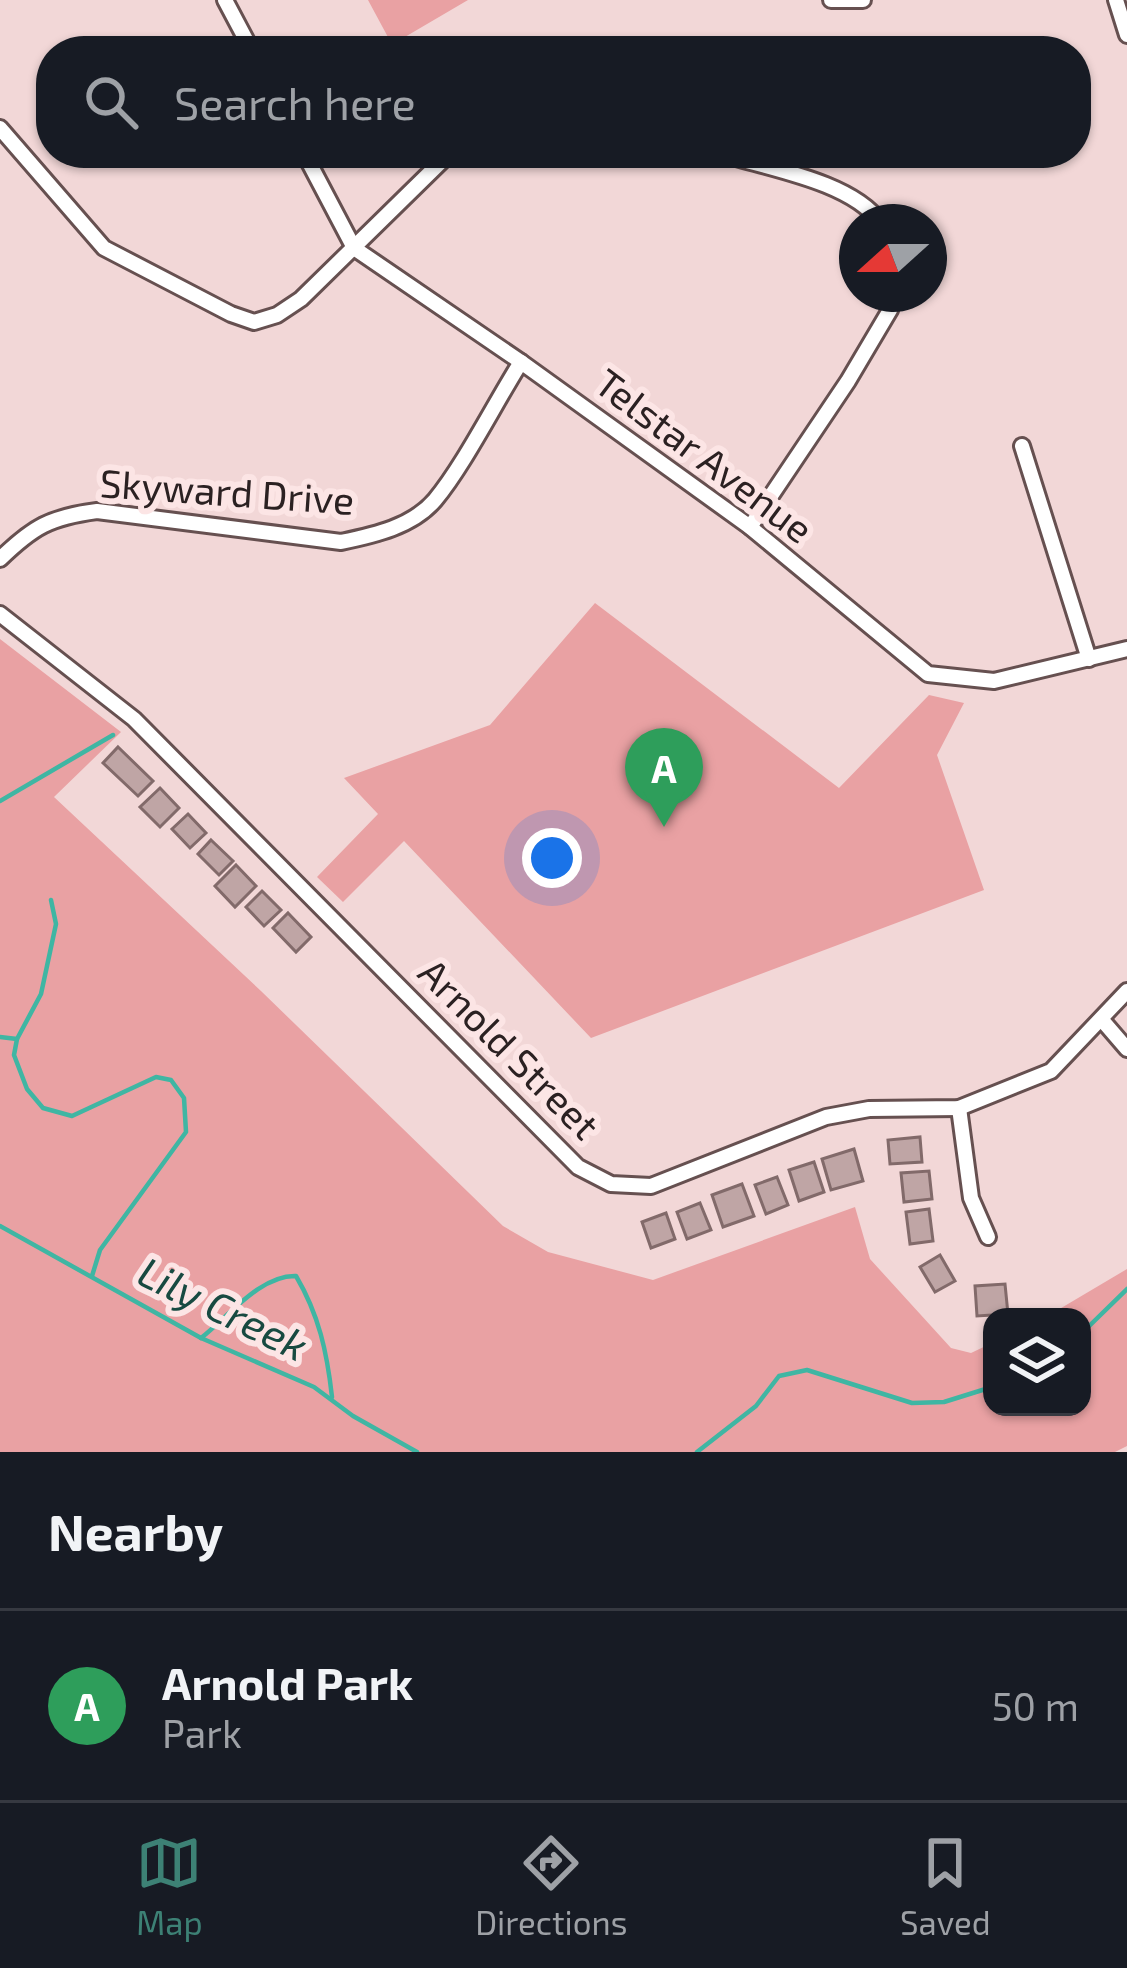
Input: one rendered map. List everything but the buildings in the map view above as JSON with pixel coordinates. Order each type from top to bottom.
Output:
[{"type":"street","points":[[225,0],[244,36]]},
{"type":"street","points":[[831,0],[863,0]]},
{"type":"street","points":[[1116,0],[1127,35]]},
{"type":"street","points":[[0,128],[104,248],[254,322],[277,315],[301,299],[434,168]]},
{"type":"street","name":"Telstar Avenue","points":[[312,168],[354,248],[750,527],[928,674],[994,681],[1127,649]]},
{"type":"street","points":[[766,168],[844,192],[862,204]]},
{"type":"street","points":[[750,527],[889,312]]},
{"type":"street","name":"Skyward Drive","points":[[0,559],[30,530],[62,515],[97,511],[341,542],[377,535],[434,501],[520,362]]},
{"type":"street","points":[[1022,446],[1089,659]]},
{"type":"street","name":"Arnold Street","points":[[0,614],[134,719],[593,1176],[625,1186],[651,1186],[810,1121],[869,1109],[959,1108],[1051,1071],[1127,991]]},
{"type":"street","points":[[1102,1020],[1127,1049]]},
{"type":"street","points":[[959,1108],[971,1198],[988,1237]]},
{"type":"shaded area","points":[[368,0],[468,0],[407,36],[387,36]]},
{"type":"shaded area","points":[[595,603],[839,788],[929,695],[964,703],[937,755],[984,890],[591,1038],[404,841],[343,902],[317,877],[378,814],[344,778],[490,725]]},
{"type":"shaded area","points":[[0,639],[121,732],[54,797],[503,1226],[548,1252],[653,1280],[855,1207],[870,1259],[951,1348],[971,1353],[983,1347],[983,1416],[1091,1416],[1091,1308],[1061,1308],[1127,1269],[1127,1446],[1115,1452],[0,1452]]},
{"type":"waterway","points":[[0,801],[113,735]]},
{"type":"waterway","points":[[51,900],[56,924],[41,994],[17,1039],[14,1055],[27,1089],[43,1108],[72,1116],[156,1077],[171,1080],[184,1098],[186,1132],[100,1250],[92,1276]]},
{"type":"waterway","points":[[0,1037],[17,1039]]},
{"type":"waterway","name":"Lily Creek","points":[[0,1226],[201,1338],[314,1387],[353,1416],[417,1452]]},
{"type":"waterway","points":[[201,1338],[257,1290],[296,1276],[321,1334],[332,1397]]},
{"type":"waterway","points":[[1091,1324],[1127,1289]]},
{"type":"waterway","points":[[697,1452],[756,1406],[779,1376],[807,1370],[912,1403],[944,1402],[983,1390]]},
{"type":"place","name":"Arnold Park","points":[[664,827]]}]
